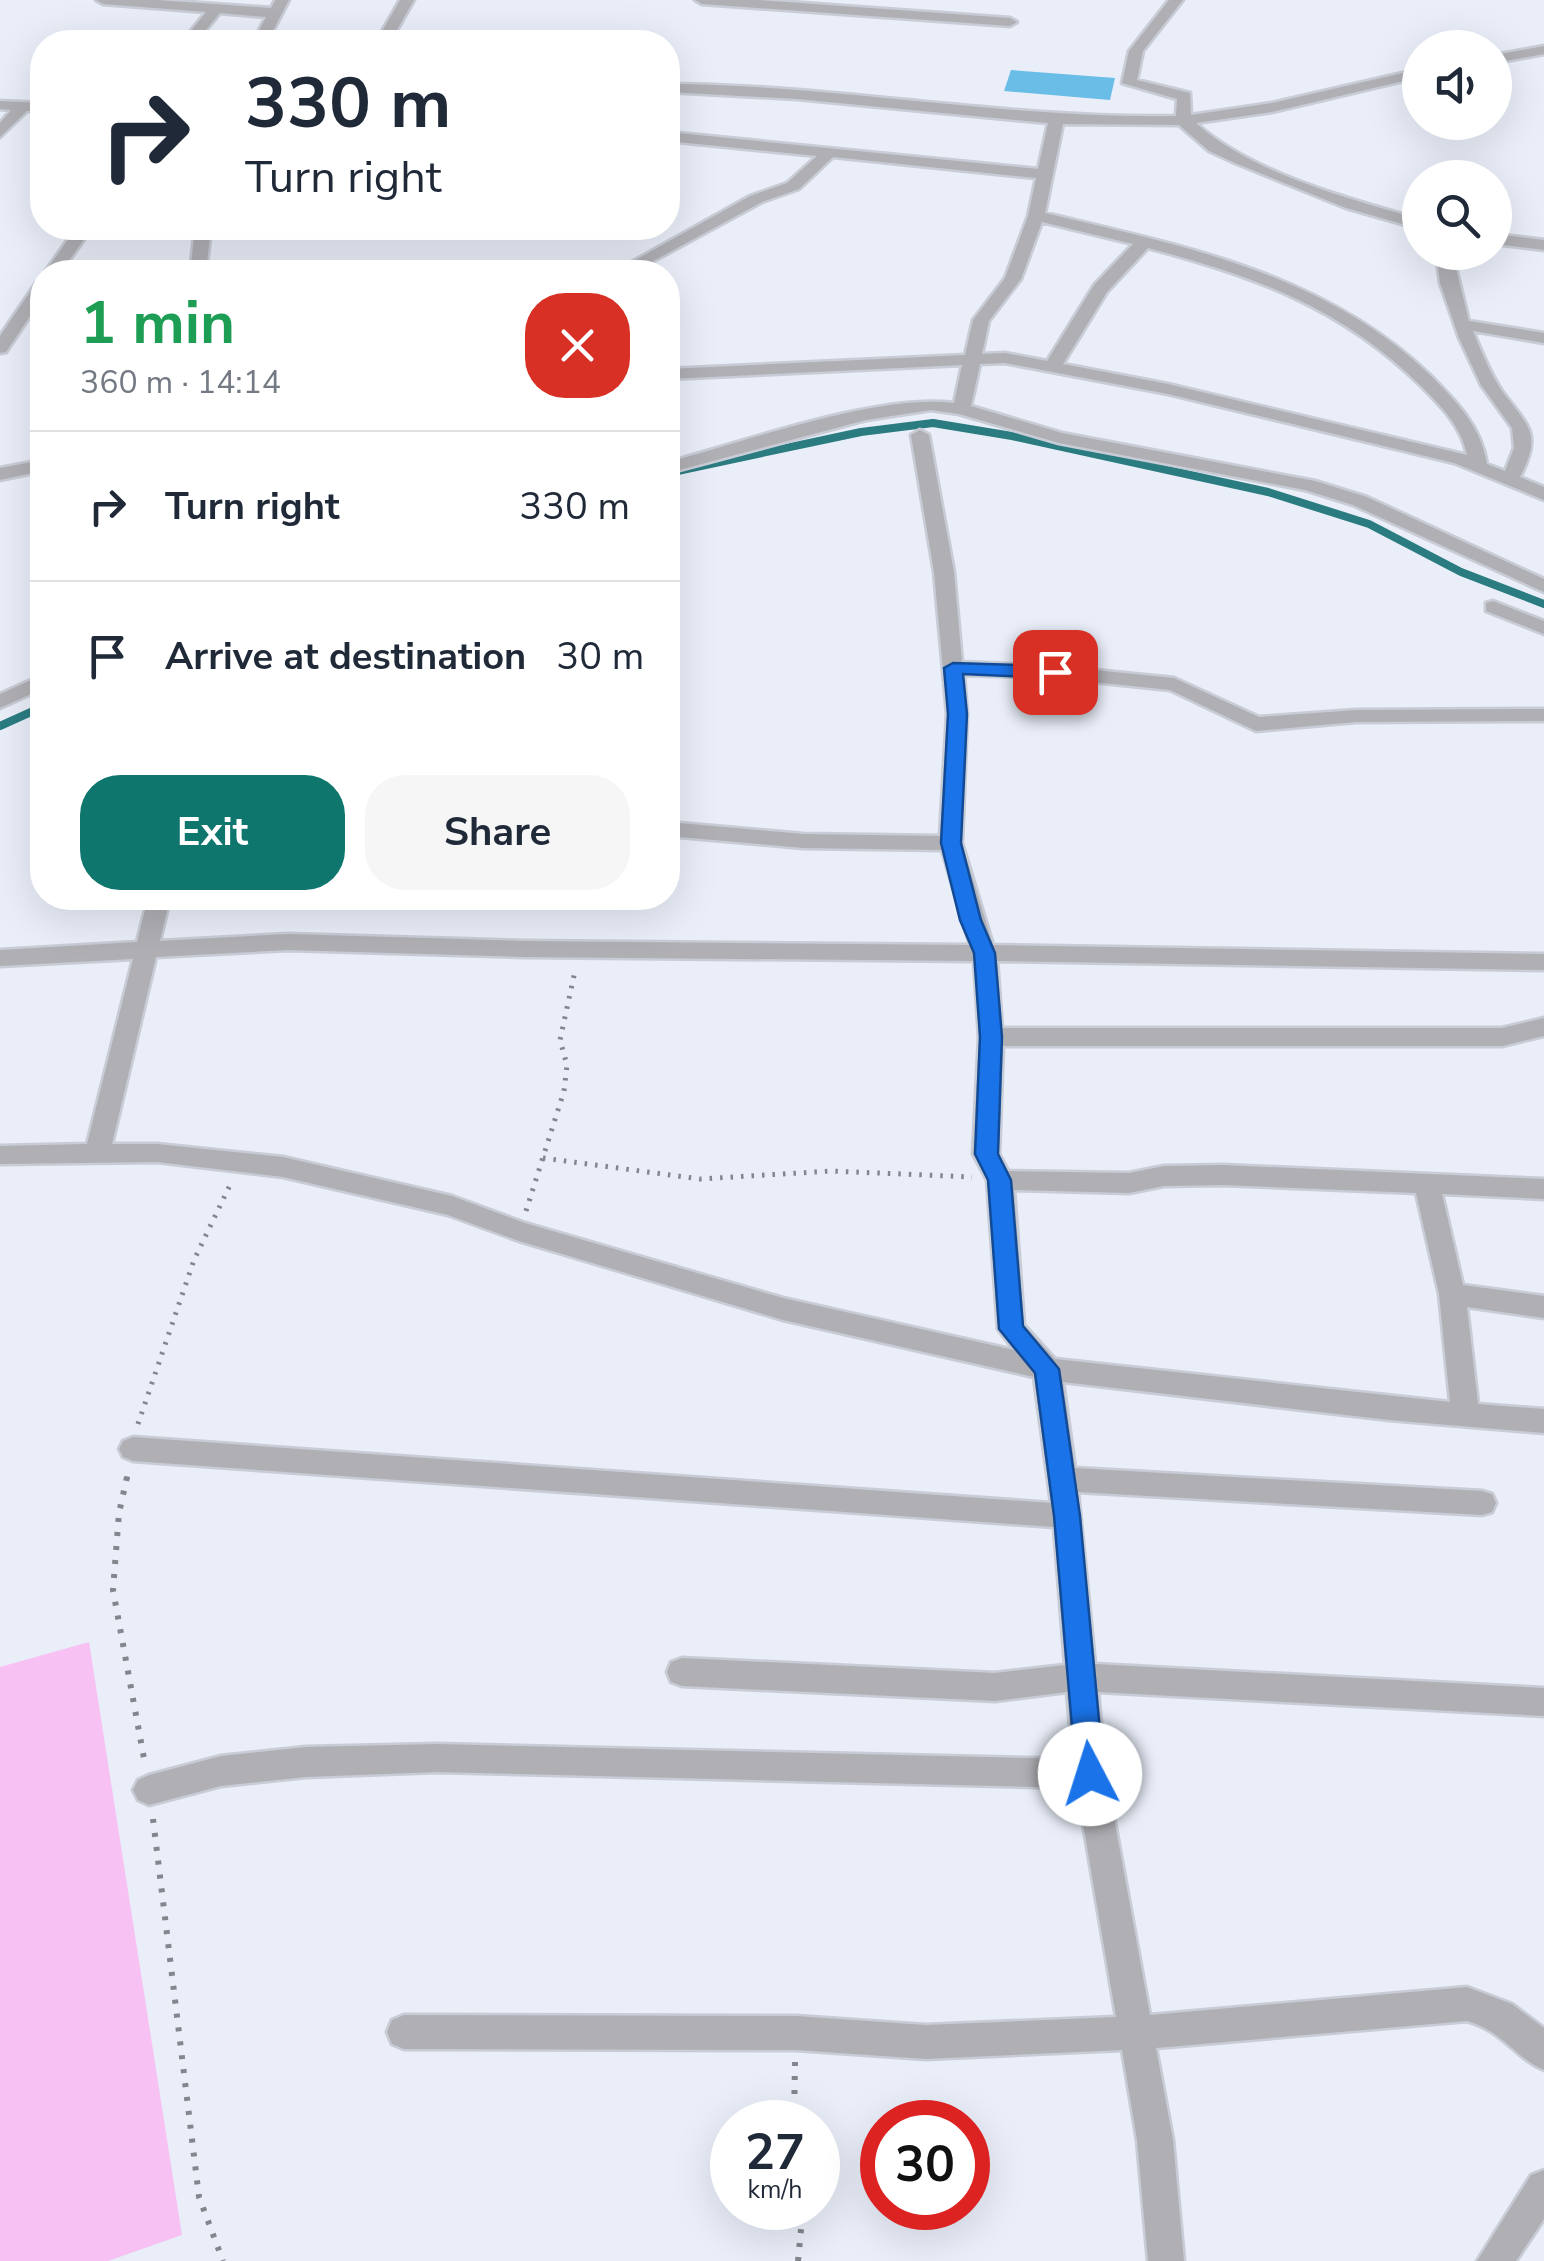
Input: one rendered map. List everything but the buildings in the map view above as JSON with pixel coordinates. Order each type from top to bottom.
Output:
[{"type":"street","points":[[104,0],[217,8],[279,6],[266,30]]},
{"type":"street","points":[[390,30],[408,0]]},
{"type":"street","points":[[702,0],[1010,22]]},
{"type":"street","points":[[1176,0],[1136,51],[1129,82],[1185,96],[1183,120]]},
{"type":"street","points":[[200,30],[217,8]]},
{"type":"street","points":[[1512,56],[1544,50]]},
{"type":"street","points":[[680,88],[787,92],[1056,120],[1183,120],[1260,111],[1402,77]]},
{"type":"street","points":[[0,106],[30,107]]},
{"type":"street","points":[[0,132],[22,107]]},
{"type":"street","points":[[961,409],[981,320],[1013,279],[1036,216],[1056,120]]},
{"type":"street","points":[[1183,120],[1214,148],[1240,160],[1352,204],[1402,219]]},
{"type":"street","points":[[680,137],[1044,174]]},
{"type":"street","points":[[644,260],[756,199],[793,186],[832,150]]},
{"type":"street","points":[[1036,216],[1264,276],[1308,294],[1362,324],[1399,350],[1470,430],[1478,465]]},
{"type":"street","points":[[1512,241],[1544,245]]},
{"type":"street","points":[[1052,367],[1100,289],[1143,243]]},
{"type":"street","points":[[1444,270],[1491,388],[1512,409],[1523,432],[1524,450],[1509,480]]},
{"type":"street","points":[[0,348],[30,304]]},
{"type":"street","points":[[1465,325],[1544,338]]},
{"type":"street","points":[[680,374],[1005,358],[1168,389],[1478,465],[1544,494]]},
{"type":"street","points":[[680,465],[865,415],[931,405],[961,409],[1059,438],[1308,484],[1360,501],[1544,586]]},
{"type":"street","points":[[920,434],[924,477],[944,572],[957,714],[951,843],[971,920],[985,953],[991,1037],[986,1154],[1000,1180],[1011,1329],[1047,1369],[1067,1516],[1090,1774],[1155,2140],[1166,2261]]},
{"type":"street","points":[[0,474],[30,468]]},
{"type":"street","points":[[1494,608],[1544,628]]},
{"type":"street","points":[[953,668],[1055,672],[1174,684],[1256,724],[1375,715],[1544,715]]},
{"type":"street","points":[[0,702],[30,687]]},
{"type":"street","points":[[680,830],[803,841],[951,843]]},
{"type":"street","points":[[97,1153],[155,910]]},
{"type":"street","points":[[0,958],[288,942],[1544,962]]},
{"type":"street","points":[[991,1037],[1502,1037],[1544,1026]]},
{"type":"street","points":[[0,1155],[158,1153],[241,1162],[374,1185],[782,1309],[1047,1369],[1465,1416],[1544,1421]]},
{"type":"street","points":[[1000,1180],[1129,1182],[1164,1176],[1223,1176],[1544,1190]]},
{"type":"street","points":[[1428,1187],[1452,1294],[1465,1416]]},
{"type":"street","points":[[1452,1294],[1544,1307]]},
{"type":"street","points":[[133,1448],[1067,1516]]},
{"type":"street","points":[[1062,1479],[1482,1502]]},
{"type":"street","points":[[682,1672],[996,1686],[1082,1678],[1544,1702]]},
{"type":"street","points":[[149,1790],[220,1771],[306,1762],[437,1758],[1090,1774]]},
{"type":"street","points":[[404,2032],[796,2033],[926,2042],[1134,2033],[1467,2004],[1498,2012],[1526,2032],[1544,2053]]},
{"type":"street","points":[[1495,2261],[1544,2188]]},
{"type":"path","points":[[519,1231],[564,1092],[567,1065],[560,1040],[580,948]]},
{"type":"path","points":[[543,1158],[700,1179],[831,1172],[1000,1180]]},
{"type":"path","points":[[223,2261],[199,2197],[149,1790],[113,1590],[120,1513],[142,1406],[194,1260],[241,1162]]},
{"type":"path","points":[[794,2100],[796,2033]]},
{"type":"path","points":[[798,2261],[800,2230]]},
{"type":"shaded area","points":[[89,1642],[182,2235],[108,2261],[0,2261],[0,1667]]},
{"type":"waterway","points":[[680,470],[861,432],[933,423],[1012,436],[1268,492],[1369,524],[1461,572],[1544,604]]},
{"type":"waterway","points":[[0,726],[30,712]]},
{"type":"route","points":[[1055,672],[953,668],[957,714],[951,843],[971,920],[985,953],[991,1037],[986,1154],[1000,1180],[1011,1329],[1047,1369],[1067,1516],[1090,1774]]}]
